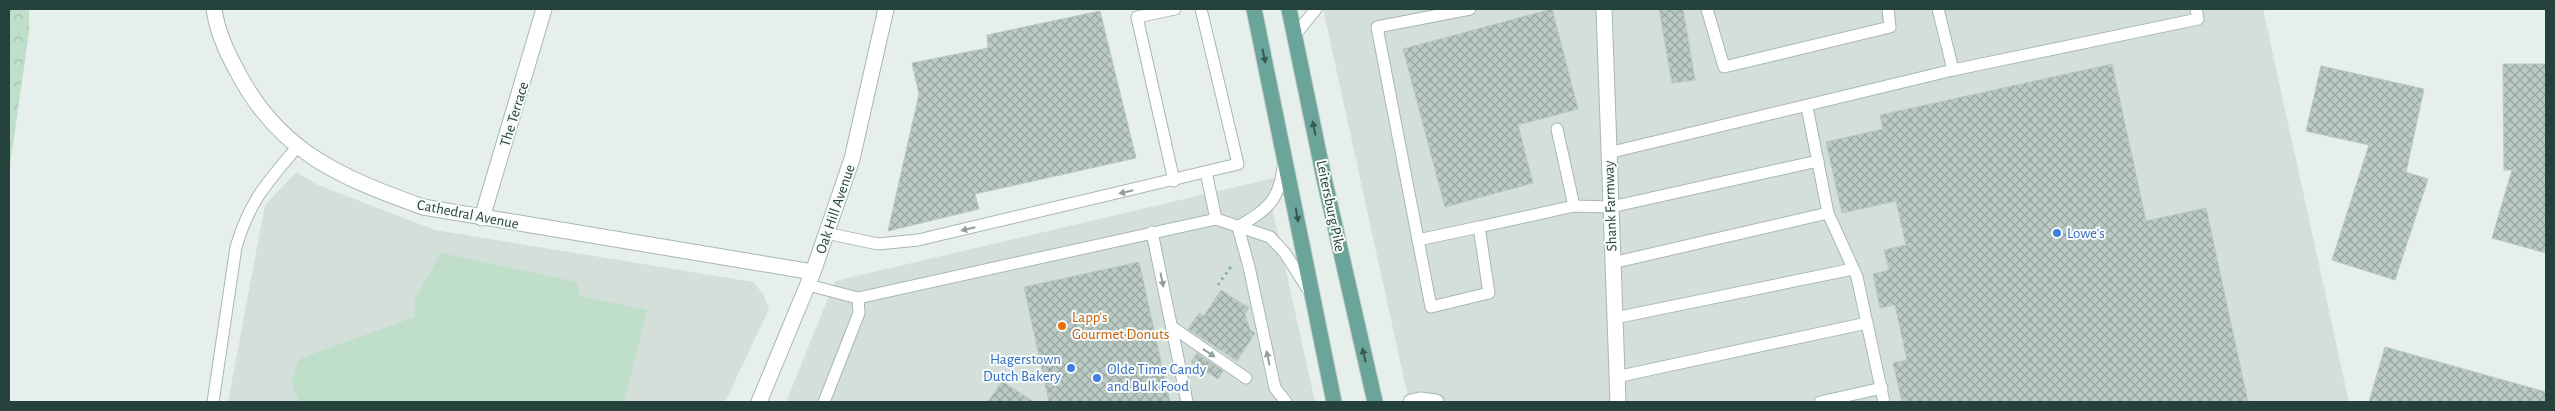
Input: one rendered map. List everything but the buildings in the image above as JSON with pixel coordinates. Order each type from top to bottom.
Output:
[{"type":"main road","points":[[1254,9],[1334,402]]},
{"type":"main road","name":"Leitersburg Pike","points":[[1289,9],[1324,178],[1375,402]]},
{"type":"street","name":"Cathedral Avenue","points":[[214,9],[226,50],[244,86],[269,122],[297,147],[330,169],[364,186],[423,207],[810,279]]},
{"type":"street","name":"The Terrace","points":[[482,218],[544,9]]},
{"type":"street","name":"Oak Hill Avenue","points":[[759,402],[810,279],[852,159],[886,9]]},
{"type":"street","name":"Shank Farmway","points":[[1604,9],[1618,402]]},
{"type":"street","points":[[1411,402],[1420,400],[1436,402]]},
{"type":"lane","points":[[1174,181],[1137,17],[1175,9]]},
{"type":"lane","points":[[826,234],[878,244],[918,240],[1174,181],[1238,164],[1201,9]]},
{"type":"lane","points":[[1295,34],[1316,9]]},
{"type":"lane","points":[[1470,9],[1377,27],[1430,307],[1489,293],[1479,227]]},
{"type":"lane","points":[[1710,10],[1724,67],[1890,27],[1888,9]]},
{"type":"lane","points":[[1938,9],[1953,70]]},
{"type":"lane","points":[[1608,153],[1807,107],[1953,70],[2198,19],[2196,9]]},
{"type":"lane","points":[[1807,107],[1828,213],[1853,269],[1884,402]]},
{"type":"lane","points":[[1557,129],[1574,206]]},
{"type":"lane","points":[[213,402],[236,247],[243,222],[256,196],[297,147]]},
{"type":"lane","points":[[1238,227],[1264,211],[1273,202],[1281,187],[1285,156]]},
{"type":"lane","points":[[1418,240],[1574,206],[1611,207],[1818,160]]},
{"type":"lane","points":[[1206,172],[1216,218]]},
{"type":"lane","points":[[1612,263],[1828,213]]},
{"type":"lane","points":[[810,279],[858,298],[1216,218],[1260,233],[1275,242],[1285,253],[1313,298]]},
{"type":"lane","points":[[1238,227],[1249,267],[1275,388],[1286,402]]},
{"type":"lane","points":[[1152,232],[1187,402]]},
{"type":"lane","points":[[1615,318],[1853,269]]},
{"type":"lane","points":[[824,402],[859,313],[858,298]]},
{"type":"lane","points":[[1616,377],[1867,323]]},
{"type":"lane","points":[[1172,327],[1246,378]]},
{"type":"lane","points":[[1820,402],[1882,388]]},
{"type":"shaded area","points":[[1323,9],[2263,9],[2349,402],[1409,402]]},
{"type":"shaded area","points":[[296,172],[318,185],[435,230],[753,282],[763,294],[769,309],[725,402],[228,402],[265,205]]},
{"type":"shaded area","points":[[1278,177],[1270,198],[1315,402],[786,402],[835,281]]},
{"type":"green space","points":[[9,9],[29,9],[29,32],[9,172]]},
{"type":"green space","points":[[441,253],[577,282],[580,296],[647,310],[624,402],[299,402],[291,380],[299,359],[414,317],[415,299]]},
{"type":"place","name":"Lowe's","points":[[2057,233]]},
{"type":"place","name":"Lapp's Gourmet Donuts","points":[[1062,326]]},
{"type":"place","name":"Hagerstown Dutch Bakery","points":[[1071,368]]},
{"type":"place","name":"Olde Time Candy and Bulk Food","points":[[1097,378]]}]
